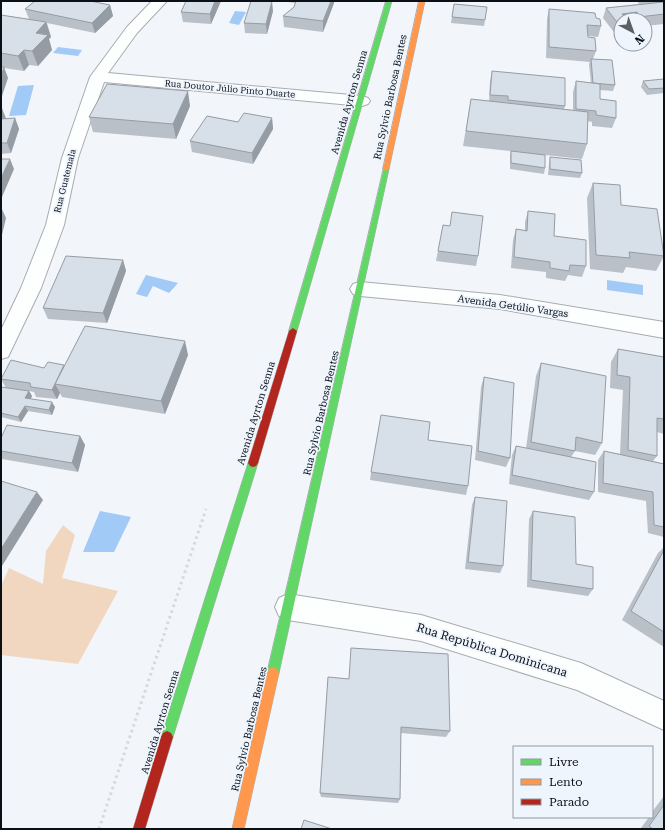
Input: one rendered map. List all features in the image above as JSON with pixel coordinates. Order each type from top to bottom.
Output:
[{"type":"street","name":"Rua Guatemala","points":[[1,351],[31,288],[55,225],[70,158],[98,77],[132,30],[160,1]]},
{"type":"street","name":"Avenida Ayrton Senna","points":[[139,829],[362,101],[389,1]]},
{"type":"street","name":"Rua Sylvio Barbosa Bentes","points":[[238,829],[360,289],[422,1]]},
{"type":"street","name":"Rua Doutor Júlio Pinto Duarte","points":[[98,77],[362,101]]},
{"type":"street","name":"Avenida Getúlio Vargas","points":[[360,289],[500,302],[664,330]]},
{"type":"street","name":"Rua República Dominicana","points":[[288,607],[421,628],[581,677],[664,716]]},
{"type":"path","points":[[99,829],[207,505]]},
{"type":"shaded area","points":[[63,525],[75,535],[62,578],[118,591],[78,664],[1,655],[1,586],[9,568],[43,584],[46,551]]},
{"type":"water","points":[[235,11],[246,12],[239,25],[229,23]]},
{"type":"water","points":[[58,47],[82,50],[78,56],[53,53]]},
{"type":"water","points":[[34,85],[26,115],[9,116],[18,86]]},
{"type":"water","points":[[146,275],[178,283],[169,293],[153,286],[147,297],[136,294]]},
{"type":"water","points":[[607,280],[643,285],[643,295],[607,290]]},
{"type":"water","points":[[100,511],[131,517],[114,552],[83,552]]},
{"type":"building","points":[[35,1],[90,1],[110,5],[92,23],[25,9]]},
{"type":"building","points":[[186,1],[215,1],[210,14],[181,12]]},
{"type":"building","points":[[251,1],[272,1],[266,24],[244,23]]},
{"type":"building","points":[[296,1],[331,1],[323,21],[283,16],[294,7]]},
{"type":"building","points":[[664,2],[664,14],[653,15],[653,12],[613,12],[613,17],[606,8]]},
{"type":"building","points":[[454,4],[487,7],[485,20],[452,17]]},
{"type":"building","points":[[549,9],[595,13],[596,18],[600,19],[601,26],[587,25],[588,37],[595,38],[596,51],[549,47]]},
{"type":"building","points":[[1,15],[46,22],[36,33],[48,35],[32,51],[24,50],[18,56],[1,53]]},
{"type":"building","points":[[591,59],[612,60],[615,85],[593,83]]},
{"type":"building","points":[[1,67],[4,67],[1,76]]},
{"type":"building","points":[[492,71],[565,78],[565,106],[508,100],[508,96],[490,95]]},
{"type":"building","points":[[664,79],[664,88],[649,89],[643,81]]},
{"type":"building","points":[[576,81],[600,84],[600,99],[616,101],[616,118],[596,115],[596,111],[576,109]]},
{"type":"building","points":[[107,84],[188,91],[173,124],[89,117]]},
{"type":"building","points":[[471,99],[588,112],[587,144],[466,131]]},
{"type":"building","points":[[244,113],[272,118],[252,153],[190,141],[207,116],[238,122]]},
{"type":"building","points":[[15,118],[7,143],[1,143],[1,119]]},
{"type":"building","points":[[511,151],[545,155],[545,168],[511,163]]},
{"type":"building","points":[[550,157],[581,160],[582,173],[550,169]]},
{"type":"building","points":[[1,159],[10,159],[1,178]]},
{"type":"building","points":[[593,183],[620,185],[621,205],[657,209],[664,256],[629,252],[630,258],[596,255]]},
{"type":"building","points":[[528,211],[555,214],[554,236],[586,240],[586,266],[570,265],[569,271],[550,268],[550,262],[514,257],[516,229],[527,231]]},
{"type":"building","points":[[452,212],[483,216],[478,256],[438,251],[443,225],[450,226]]},
{"type":"building","points":[[66,256],[123,260],[103,313],[43,308]]},
{"type":"building","points":[[85,326],[185,341],[161,401],[55,384]]},
{"type":"building","points":[[618,349],[664,357],[664,419],[657,418],[657,456],[628,450],[630,377],[617,375]]},
{"type":"building","points":[[11,360],[44,368],[48,362],[64,365],[52,390],[31,387],[30,383],[1,379]]},
{"type":"building","points":[[541,363],[606,376],[602,443],[576,437],[575,451],[531,442]]},
{"type":"building","points":[[484,377],[514,383],[510,458],[478,451]]},
{"type":"building","points":[[1,387],[29,391],[25,398],[52,402],[49,410],[25,406],[18,417],[1,413]]},
{"type":"building","points":[[381,415],[430,422],[428,440],[472,446],[468,486],[371,472]]},
{"type":"building","points":[[7,425],[80,436],[72,463],[1,451],[1,438]]},
{"type":"building","points":[[516,446],[596,462],[594,492],[512,475]]},
{"type":"building","points":[[604,451],[664,464],[664,527],[654,525],[653,492],[603,483]]},
{"type":"building","points":[[1,481],[37,492],[1,549]]},
{"type":"building","points":[[475,497],[507,501],[503,566],[468,562]]},
{"type":"building","points":[[533,511],[575,517],[576,564],[593,567],[593,589],[531,580]]},
{"type":"building","points":[[664,550],[664,632],[631,611]]},
{"type":"building","points":[[351,648],[448,654],[450,731],[401,727],[400,799],[320,793],[328,677],[349,679]]},
{"type":"building","points":[[664,805],[664,829],[653,829],[649,826]]},
{"type":"building","points":[[304,820],[332,829],[301,829]]},
{"type":"traffic: fast","points":[[293,331],[389,1]]},
{"type":"traffic: fast","points":[[273,673],[386,169]]},
{"type":"traffic: fast","points":[[167,737],[253,463]]},
{"type":"traffic: slow","points":[[386,169],[422,1]]},
{"type":"traffic: slow","points":[[238,829],[273,673]]},
{"type":"traffic: jam","points":[[253,463],[293,331]]},
{"type":"traffic: jam","points":[[139,829],[167,737]]}]
